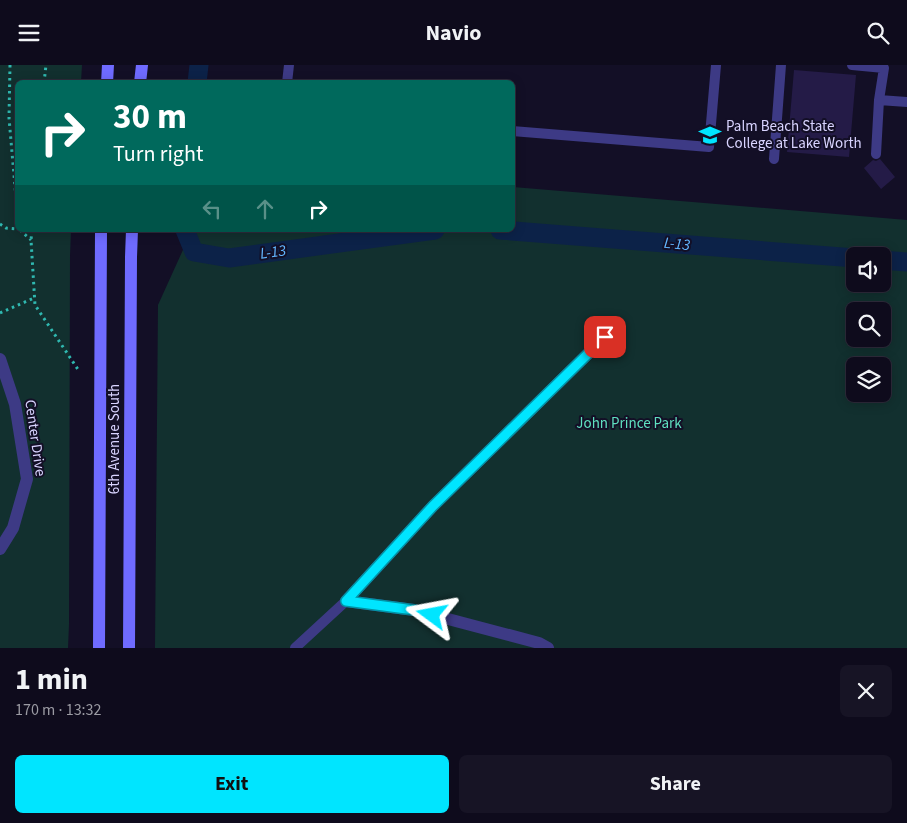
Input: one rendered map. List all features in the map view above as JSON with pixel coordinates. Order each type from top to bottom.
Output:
[{"type":"street","points":[[107,80],[108,65]]},
{"type":"street","points":[[140,80],[142,65]]},
{"type":"street","name":"6th Avenue South","points":[[99,648],[101,232]]},
{"type":"street","name":"6th Avenue South","points":[[129,648],[132,232]]},
{"type":"street","points":[[346,601],[433,506],[605,337]]},
{"type":"street","name":"Center Drive","points":[[0,359],[15,404],[27,479],[13,528],[0,549]]},
{"type":"street","points":[[346,601],[414,610],[539,643],[548,648]]},
{"type":"lane","points":[[287,80],[289,65]]},
{"type":"lane","points":[[515,131],[709,147],[716,65]]},
{"type":"lane","points":[[774,159],[781,65]]},
{"type":"lane","points":[[852,65],[884,68],[879,100],[876,154]]},
{"type":"lane","points":[[879,100],[907,103]]},
{"type":"lane","points":[[295,648],[346,601]]},
{"type":"path","points":[[10,65],[9,119],[15,187]]},
{"type":"path","points":[[44,80],[46,65]]},
{"type":"path","points":[[0,224],[6,228],[15,229]]},
{"type":"path","points":[[22,232],[31,240]]},
{"type":"path","points":[[32,232],[35,305],[79,371]]},
{"type":"path","points":[[0,313],[34,298]]},
{"type":"green space","points":[[0,65],[82,65],[81,80],[15,80],[15,232],[71,232],[68,648],[0,648]]},
{"type":"green space","name":"John Prince Park","points":[[515,187],[907,220],[907,648],[155,648],[158,305],[191,232],[515,232]]},
{"type":"building","points":[[794,70],[856,75],[849,157],[787,152]]},
{"type":"building","points":[[880,159],[895,177],[881,189],[864,168],[873,160]]},
{"type":"waterway","name":"L-13","points":[[197,80],[199,65]]},
{"type":"waterway","name":"L-13","points":[[515,231],[846,257]]},
{"type":"waterway","name":"L-13","points":[[186,232],[194,252],[229,258],[420,232]]},
{"type":"waterway","name":"L-13","points":[[891,261],[907,262]]},
{"type":"place","name":"Palm Beach State College at Lake Worth","points":[[710,135]]},
{"type":"route","points":[[432,615],[414,610],[346,601],[433,506],[605,337]]}]
